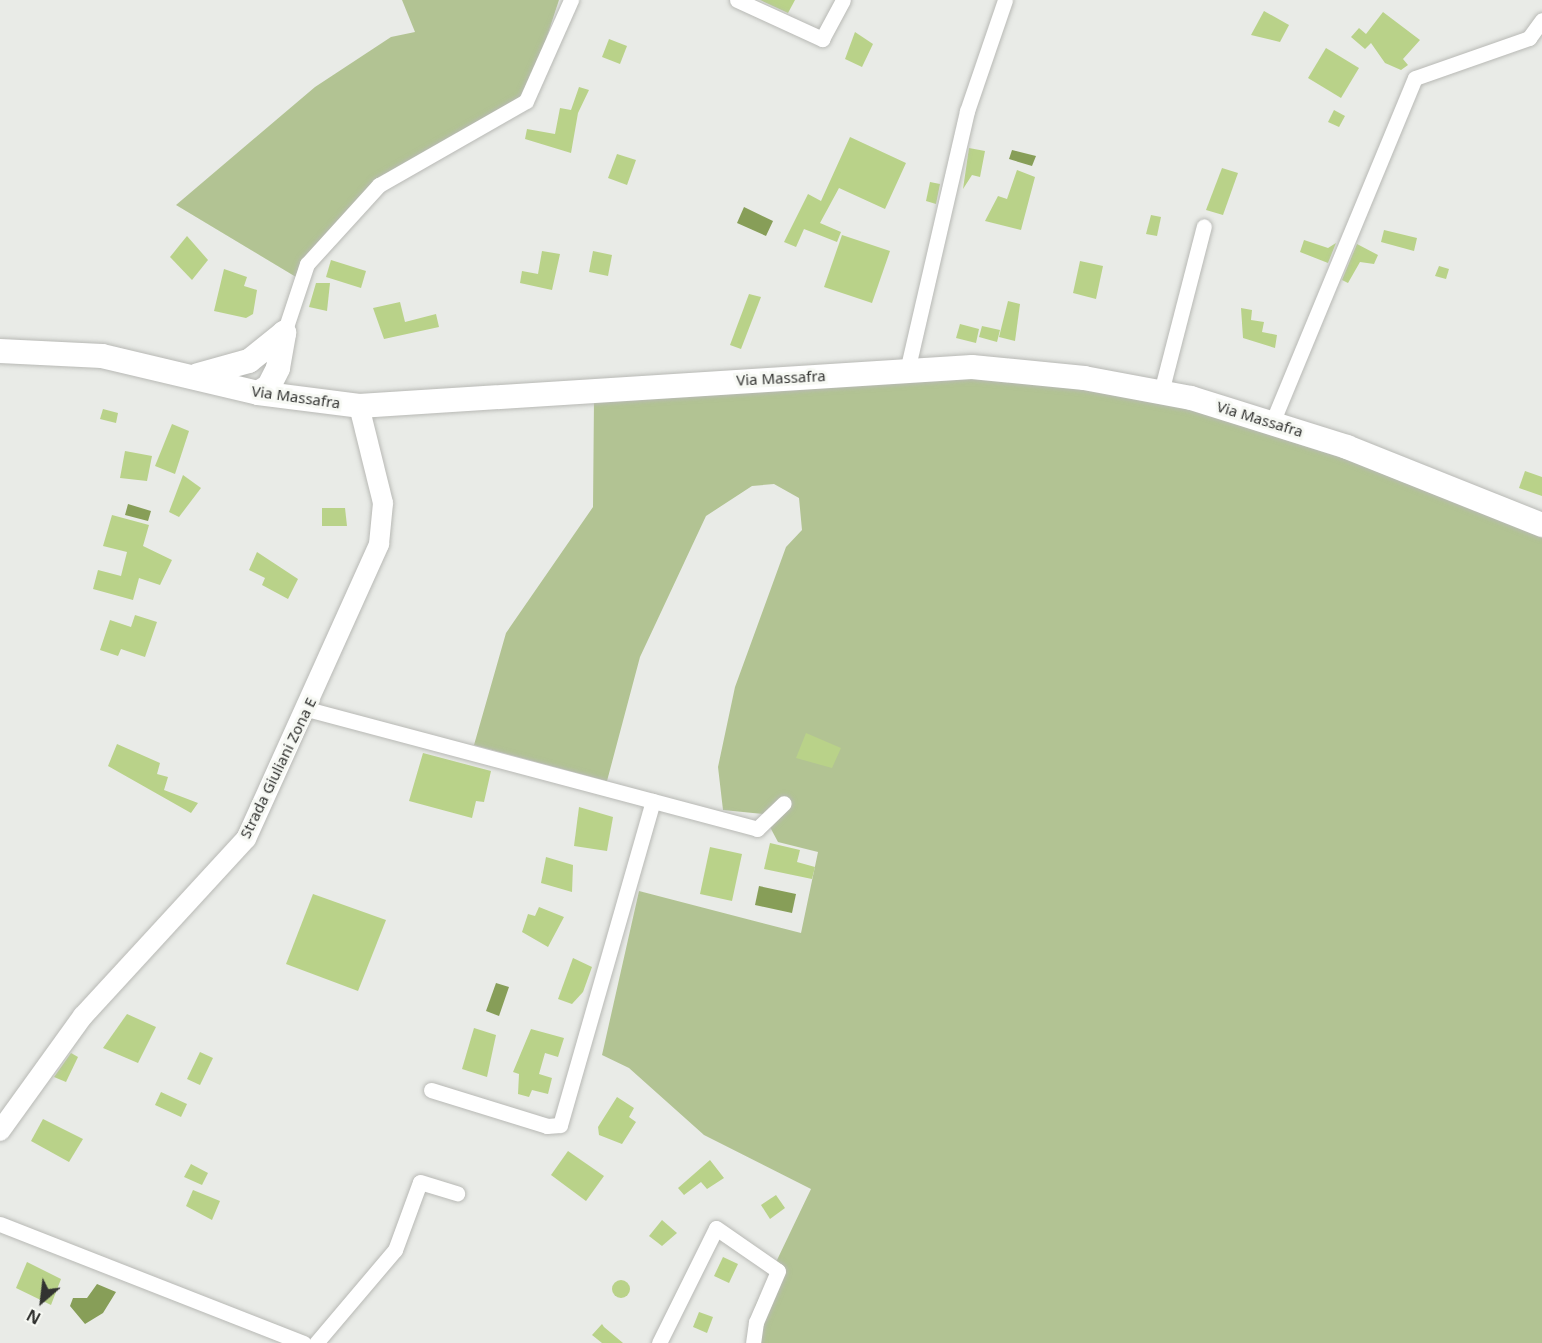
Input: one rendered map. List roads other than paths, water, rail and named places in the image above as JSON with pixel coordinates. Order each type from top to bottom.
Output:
[{"type":"main road","points":[[189,376],[239,365],[277,344]]},
{"type":"main road","points":[[258,393],[250,378],[277,344]]},
{"type":"main road","points":[[277,344],[289,368],[313,401]]},
{"type":"main road","name":"Via Massafra","points":[[0,351],[102,356],[258,393],[359,406],[972,367],[1161,392],[1347,447],[1542,525]]},
{"type":"street","points":[[277,344],[308,264],[379,185],[526,101],[571,0]]},
{"type":"street","points":[[737,0],[822,39],[843,0]]},
{"type":"street","points":[[907,370],[967,111],[1005,0]]},
{"type":"street","points":[[1272,423],[1415,78],[1529,38],[1542,20]]},
{"type":"street","points":[[1161,392],[1204,226]]},
{"type":"street","name":"Strada Giuliani Zona E","points":[[0,1131],[83,1016],[246,839],[307,709],[379,544],[383,503],[359,406]]},
{"type":"street","points":[[307,709],[756,829],[784,803]]},
{"type":"street","points":[[431,1090],[547,1126],[560,1125],[653,801]]},
{"type":"street","points":[[316,1343],[395,1250],[420,1182],[457,1193]]},
{"type":"street","points":[[0,1224],[303,1343]]},
{"type":"street","points":[[658,1343],[716,1228],[777,1271],[756,1322],[753,1343]]}]
